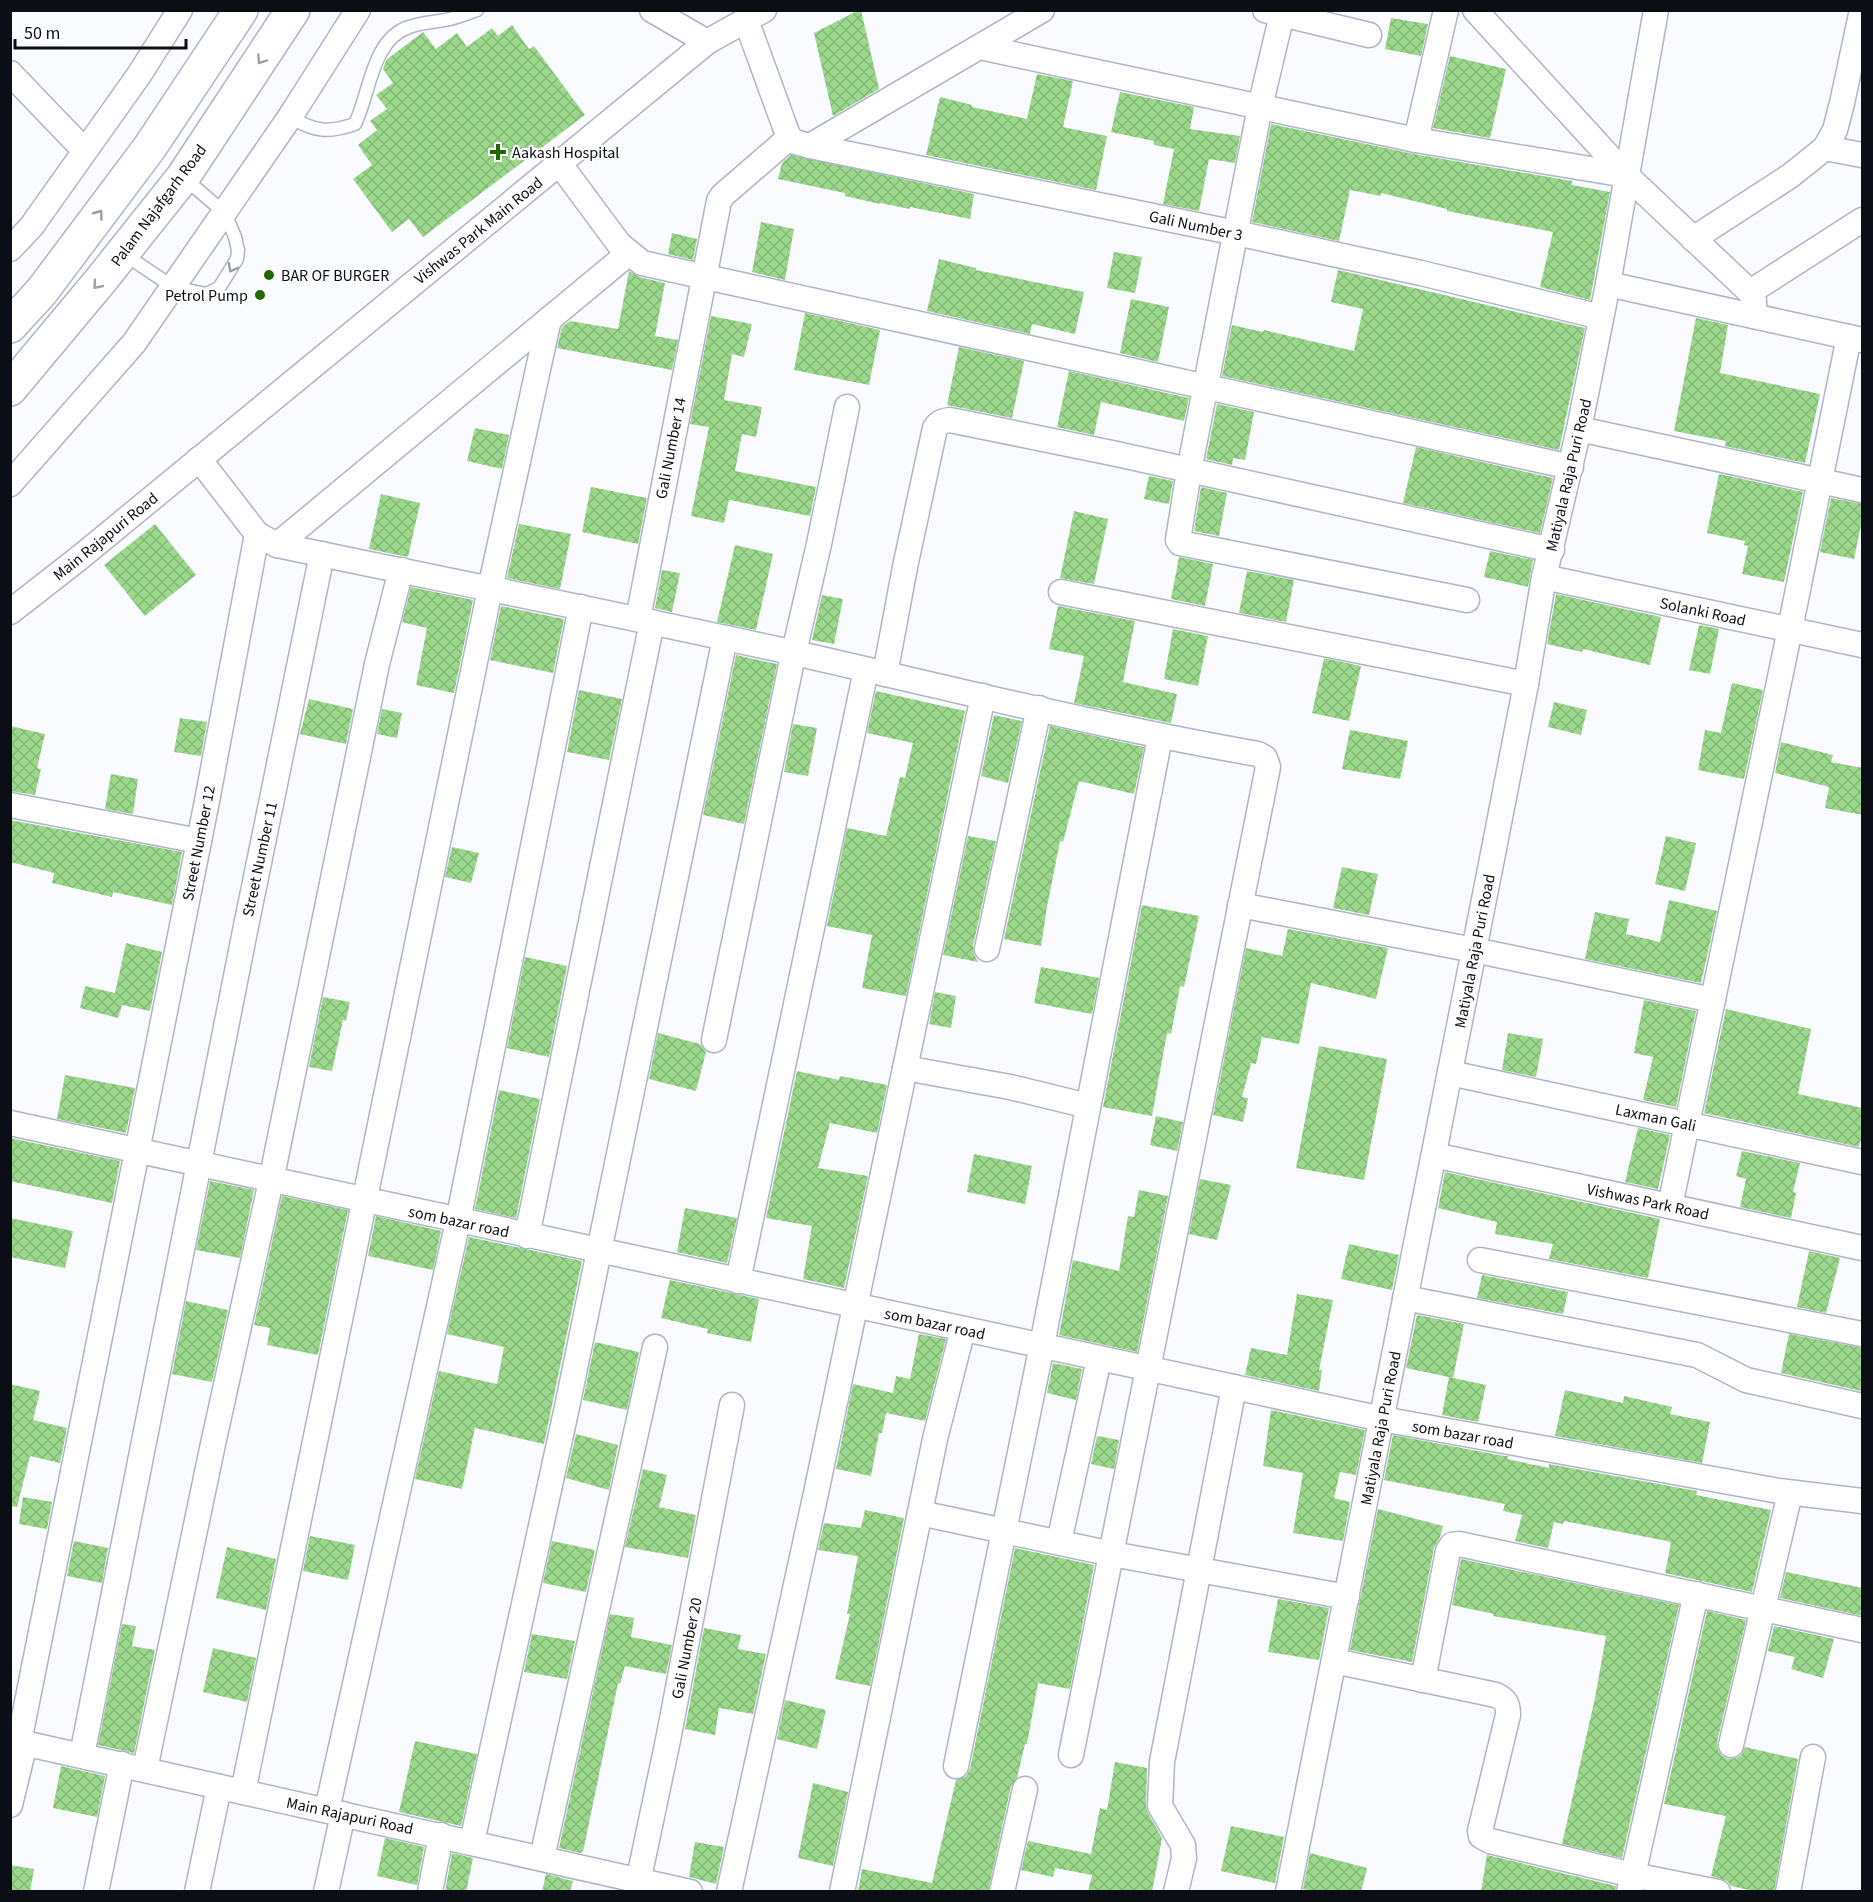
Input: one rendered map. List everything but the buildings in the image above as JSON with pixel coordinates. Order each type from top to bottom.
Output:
[{"type":"main road","points":[[10,326],[42,291],[150,147],[241,10]]},
{"type":"main road","name":"Palam Najafgarh Road","points":[[10,389],[183,177],[292,10]]},
{"type":"street","points":[[10,249],[31,226],[139,75],[180,10]]},
{"type":"street","points":[[10,483],[134,343],[290,117],[358,10]]},
{"type":"street","points":[[652,10],[707,42]]},
{"type":"street","name":"Gali Number 14","points":[[527,1236],[645,621],[703,276],[719,201],[723,195],[800,142],[980,47],[1042,10]]},
{"type":"street","points":[[1416,140],[1446,10]]},
{"type":"street","points":[[1475,10],[1626,175],[1749,292],[1754,300],[1754,316]]},
{"type":"street","name":"Matiyala Raja Puri Road","points":[[1288,1892],[1526,684],[1544,577],[1579,429],[1608,284],[1656,10]]},
{"type":"street","points":[[1693,238],[1790,176],[1825,148],[1834,130],[1842,103],[1862,10]]},
{"type":"street","points":[[1369,35],[1273,12],[1260,107],[1178,535],[1180,543],[1467,600]]},
{"type":"street","points":[[755,15],[800,142]]},
{"type":"street","name":"Vishwas Park Main Road","points":[[199,459],[707,42],[755,15]]},
{"type":"street","points":[[980,47],[1416,140],[1626,175]]},
{"type":"street","points":[[10,73],[84,150]]},
{"type":"street","name":"Gali Number 3","points":[[800,142],[1421,273],[1601,317]]},
{"type":"street","points":[[1825,148],[1863,155]]},
{"type":"street","points":[[559,164],[619,244],[642,263],[1570,467]]},
{"type":"street","points":[[1749,292],[1863,220]]},
{"type":"street","points":[[267,539],[549,319],[629,253]]},
{"type":"street","points":[[1608,284],[1856,339],[1820,481],[1670,1206]]},
{"type":"street","points":[[243,1792],[490,589],[549,319]]},
{"type":"street","points":[[714,1040],[847,407]]},
{"type":"street","points":[[738,1281],[876,672],[910,544],[935,428],[939,423],[950,420],[1112,453],[1552,550]]},
{"type":"street","points":[[1579,429],[1863,490]]},
{"type":"street","points":[[199,459],[267,539],[322,554],[794,653],[1160,737],[1258,754],[1265,758],[1268,767],[1071,1755]]},
{"type":"street","name":"Main Rajapuri Road","points":[[10,612],[78,560],[199,459]]},
{"type":"street","name":"Street Number 12","points":[[10,1805],[18,1742],[136,1151],[199,841],[267,539]]},
{"type":"street","name":"Street Number 11","points":[[82,1755],[322,554]]},
{"type":"street","points":[[145,1769],[271,1181],[377,664],[401,570]]},
{"type":"street","name":"Solanki Road","points":[[1544,577],[1863,645]]},
{"type":"street","points":[[1060,592],[1526,684]]},
{"type":"street","points":[[326,1892],[335,1812],[458,1221],[581,608]]},
{"type":"street","points":[[472,1842],[567,1407],[725,639]]},
{"type":"street","points":[[729,1892],[983,696]]},
{"type":"street","points":[[987,949],[1039,708]]},
{"type":"street","points":[[956,1766],[1042,1345],[1160,737]]},
{"type":"street","points":[[10,805],[199,841]]},
{"type":"street","points":[[1240,905],[1474,950],[1713,1000]]},
{"type":"street","points":[[905,1068],[1010,1087],[1088,1106]]},
{"type":"street","name":"Laxman Gali","points":[[1450,1074],[1863,1162]]},
{"type":"street","name":"som bazar road","points":[[10,1123],[1382,1419],[1790,1493],[1863,1501]]},
{"type":"street","name":"Vishwas Park Road","points":[[1434,1155],[1863,1248]]},
{"type":"street","points":[[1480,1260],[1863,1334]]},
{"type":"street","points":[[1405,1298],[1697,1355],[1746,1380],[1863,1406]]},
{"type":"street","points":[[842,1892],[935,1439],[963,1329]]},
{"type":"street","points":[[542,1858],[655,1347]]},
{"type":"street","points":[[1059,1542],[1099,1359]]},
{"type":"street","points":[[1176,1892],[1184,1858],[1183,1845],[1160,1806],[1162,1762],[1234,1387]]},
{"type":"street","name":"Gali Number 20","points":[[638,1886],[669,1740],[732,1405]]},
{"type":"street","points":[[1731,1745],[1790,1493]]},
{"type":"street","points":[[920,1513],[1004,1529],[1112,1554],[1347,1597]]},
{"type":"street","points":[[1423,1680],[1448,1551],[1452,1545],[1459,1544],[1863,1630]]},
{"type":"street","points":[[1631,1883],[1696,1594]]},
{"type":"street","points":[[1334,1661],[1496,1695],[1504,1699],[1508,1705],[1508,1715],[1480,1831],[1484,1839],[1631,1883],[1718,1892]]},
{"type":"street","name":"Main Rajapuri Road","points":[[18,1742],[542,1858],[638,1886],[690,1892]]},
{"type":"street","points":[[1788,1892],[1813,1757]]},
{"type":"street","points":[[96,1892],[122,1764]]},
{"type":"street","points":[[197,1892],[219,1787]]},
{"type":"street","points":[[1002,1892],[1025,1789]]},
{"type":"street","points":[[430,1892],[441,1835]]},
{"type":"lane","points":[[290,117],[319,129],[337,130],[355,124],[362,110],[380,54],[391,36],[409,27],[453,18],[477,10]]},
{"type":"lane","points":[[123,253],[173,287],[206,294],[219,288],[237,259],[238,250],[225,213],[183,177]]},
{"type":"place","name":"Aakash Hospital","points":[[498,152]]},
{"type":"place","name":"BAR OF BURGER","points":[[269,275]]},
{"type":"place","name":"Petrol Pump","points":[[260,295]]}]
